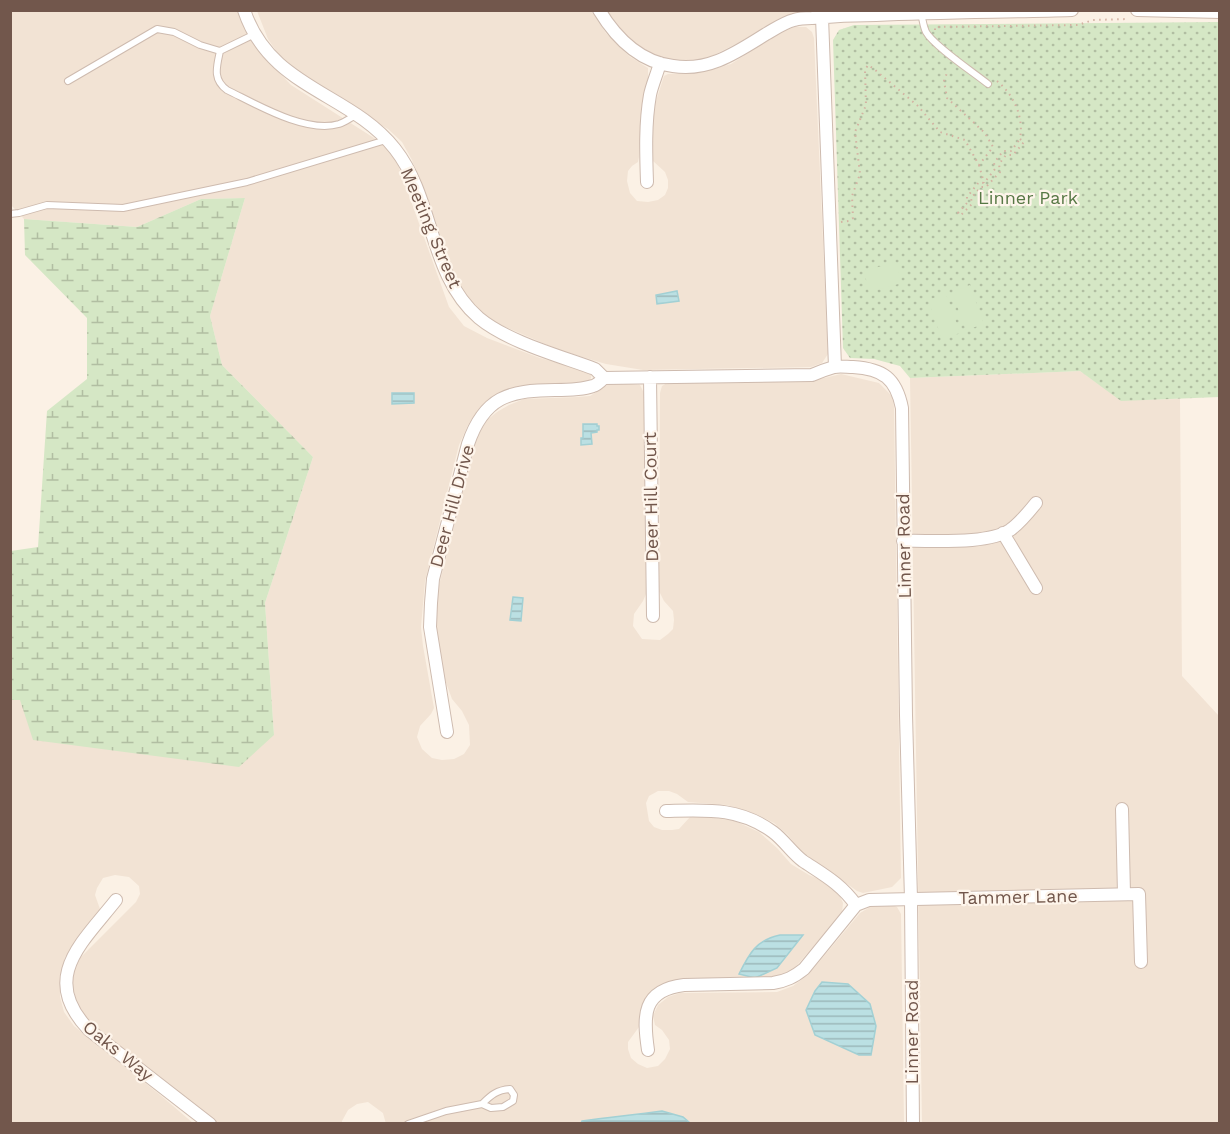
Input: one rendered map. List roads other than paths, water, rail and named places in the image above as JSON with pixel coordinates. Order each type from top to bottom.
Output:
[{"type":"street","name":"Meeting Street","points":[[244,10],[272,58],[290,74],[356,114],[387,139],[410,170],[441,261],[463,301],[498,331],[595,369],[604,378]]},
{"type":"street","points":[[599,10],[607,24],[639,54],[674,67],[695,67],[723,60],[780,25],[795,20],[901,12],[1072,10]]},
{"type":"street","points":[[1135,15],[1220,12]]},
{"type":"street","points":[[604,378],[812,375],[835,367],[822,17]]},
{"type":"street","points":[[647,182],[646,151],[650,94],[660,63]]},
{"type":"street","name":"Linner Road","points":[[835,367],[872,370],[888,377],[899,393],[902,408],[913,1124]]},
{"type":"street","name":"Deer Hill Court","points":[[650,377],[653,616]]},
{"type":"street","name":"Deer Hill Drive","points":[[447,732],[430,627],[430,603],[433,579],[474,427],[484,412],[497,401],[513,394],[531,390],[577,389],[594,386],[604,378]]},
{"type":"street","points":[[903,541],[990,538],[1008,531],[1022,520],[1036,503]]},
{"type":"street","points":[[1003,533],[1036,588]]},
{"type":"street","points":[[1122,809],[1124,894],[1139,894],[1141,962]]},
{"type":"street","points":[[648,1050],[645,1012],[651,1001],[660,993],[672,987],[684,985],[784,982],[804,969],[856,905],[838,884],[801,859],[775,833],[755,821],[719,811],[666,810]]},
{"type":"street","name":"Tammer Lane","points":[[856,905],[885,898],[1124,894]]},
{"type":"street","name":"Oaks Way","points":[[117,900],[73,956],[67,971],[66,988],[70,1004],[77,1018],[89,1030],[210,1124]]},
{"type":"lane","points":[[921,13],[924,29],[928,35],[988,84]]},
{"type":"lane","points":[[68,81],[157,29],[174,32],[200,45],[220,51],[256,34]]},
{"type":"lane","points":[[220,51],[216,71],[217,80],[221,86],[283,117],[314,126],[330,126],[341,124],[356,114]]},
{"type":"lane","points":[[10,214],[47,205],[123,207],[247,182],[387,139]]},
{"type":"lane","points":[[408,1124],[446,1111],[482,1104],[491,1108],[503,1107],[513,1101],[514,1095],[510,1089],[499,1090],[482,1104]]},
{"type":"water","points":[[677,291],[679,301],[657,304],[656,295]]},
{"type":"water","points":[[392,393],[414,393],[414,403],[392,404]]},
{"type":"water","points":[[583,424],[599,426],[597,432],[591,433],[592,444],[581,445]]},
{"type":"water","points":[[513,597],[523,598],[521,621],[510,620]]},
{"type":"water","points":[[780,935],[803,935],[777,968],[755,978],[739,974],[746,960],[759,944]]},
{"type":"water","points":[[822,982],[848,984],[870,1004],[876,1026],[871,1055],[859,1055],[815,1035],[806,1010]]},
{"type":"water","points":[[662,1111],[683,1117],[690,1123],[581,1123],[582,1121]]},
{"type":"park label","name":"Linner Park","points":[[1028,198]]}]
